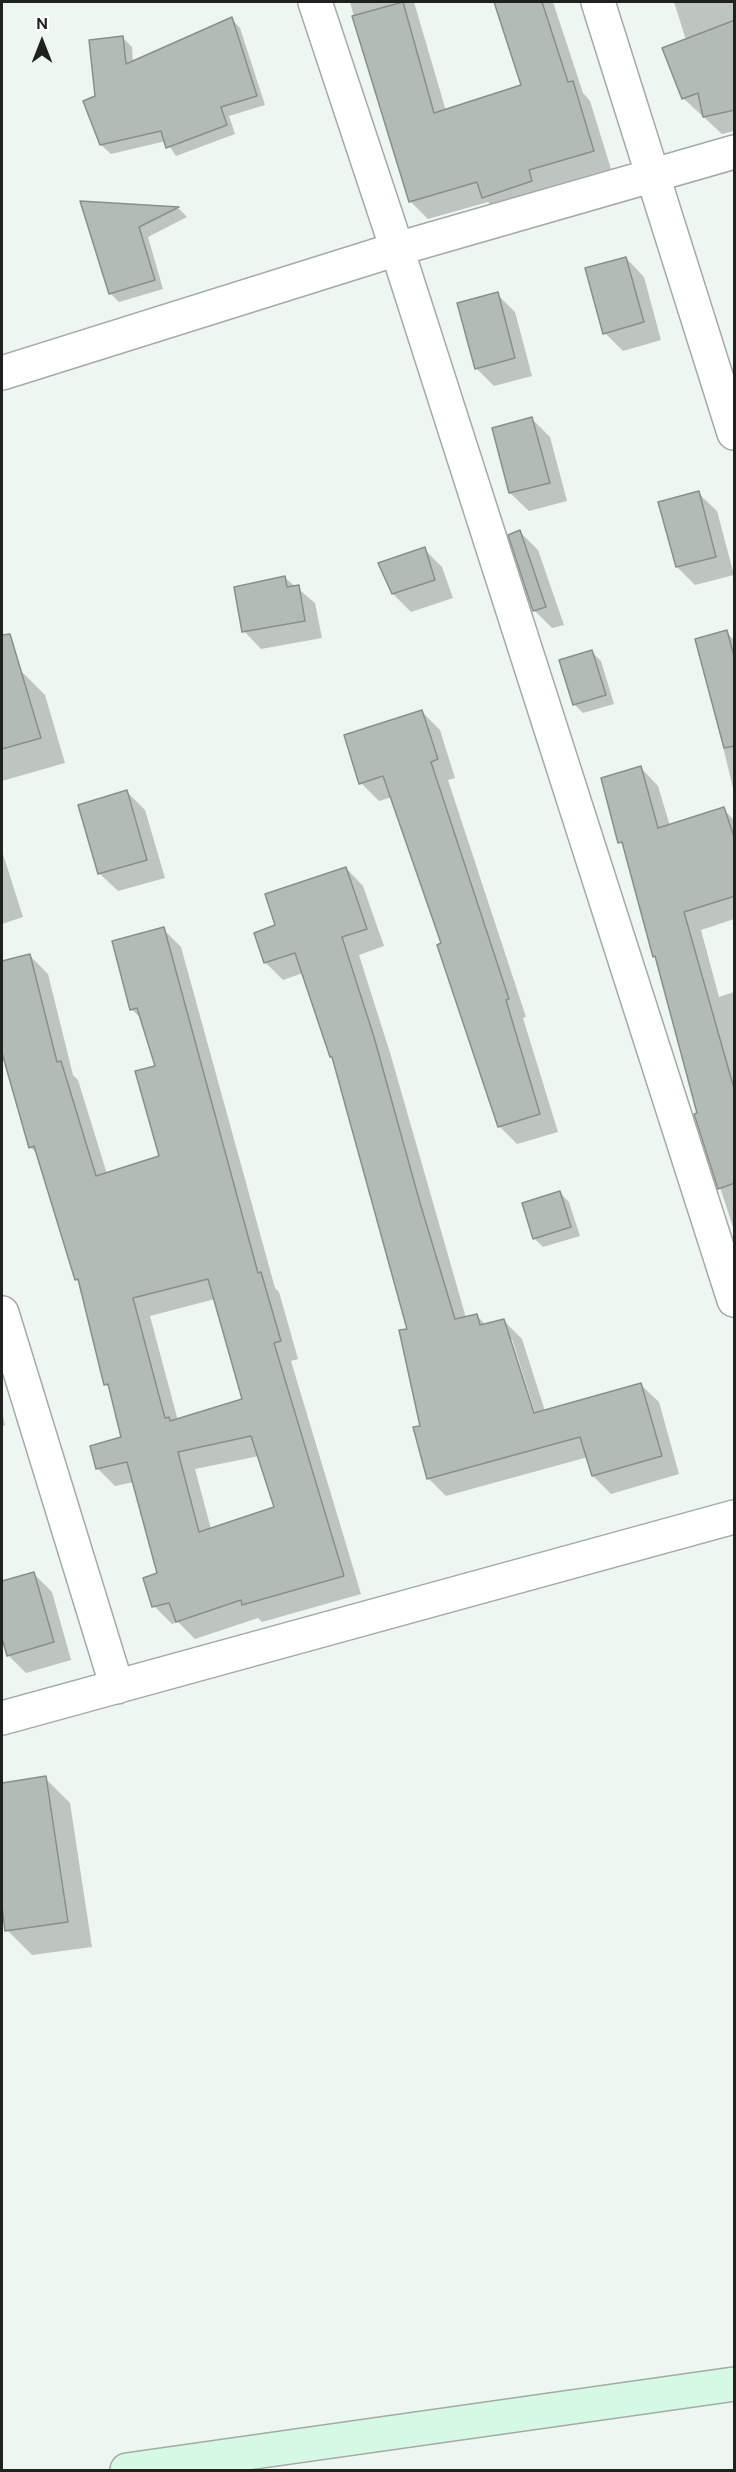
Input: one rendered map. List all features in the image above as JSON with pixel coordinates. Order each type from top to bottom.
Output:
[{"type":"street","points":[[315,2],[397,249],[735,1300]]},
{"type":"street","points":[[598,2],[735,434]]},
{"type":"street","points":[[2,373],[397,249],[735,152]]},
{"type":"street","points":[[2,1314],[117,1687]]},
{"type":"street","points":[[2,1718],[735,1517]]},
{"type":"street","points":[[127,2470],[735,2384]]},
{"type":"building","points":[[403,2],[434,113],[521,85],[494,2],[542,2],[568,82],[573,81],[594,151],[529,170],[532,181],[482,198],[477,182],[409,202],[352,16]]},
{"type":"building","points":[[232,17],[257,96],[221,107],[227,125],[166,148],[161,131],[100,145],[83,101],[95,96],[89,40],[123,36],[126,64]]},
{"type":"building","points":[[735,20],[735,110],[703,117],[698,93],[682,99],[662,48]]},
{"type":"building","points":[[80,201],[179,207],[139,227],[155,280],[109,294]]},
{"type":"building","points":[[626,257],[644,322],[603,334],[585,268]]},
{"type":"building","points":[[498,292],[515,358],[475,369],[457,303]]},
{"type":"building","points":[[532,417],[550,483],[509,493],[492,428]]},
{"type":"building","points":[[699,491],[716,557],[676,567],[658,502]]},
{"type":"building","points":[[520,530],[546,607],[533,611],[508,535]]},
{"type":"building","points":[[425,547],[435,580],[392,594],[378,563]]},
{"type":"building","points":[[285,576],[287,587],[299,585],[305,621],[242,632],[234,587]]},
{"type":"building","points":[[727,630],[735,660],[735,746],[724,748],[695,639]]},
{"type":"building","points":[[10,634],[41,738],[2,749],[2,635]]},
{"type":"building","points":[[592,650],[606,695],[573,705],[559,660]]},
{"type":"building","points":[[422,710],[438,759],[431,762],[509,999],[506,1000],[540,1114],[498,1127],[437,945],[441,943],[383,776],[359,784],[344,735]]},
{"type":"building","points":[[641,766],[658,828],[724,807],[735,840],[735,896],[684,912],[735,1092],[735,1183],[718,1189],[694,1114],[697,1113],[655,956],[653,957],[622,842],[618,843],[601,778]]},
{"type":"building","points":[[127,790],[147,860],[98,874],[78,805]]},
{"type":"building","points":[[346,867],[367,929],[342,937],[374,1037],[455,1319],[477,1314],[480,1325],[504,1319],[534,1413],[641,1383],[662,1456],[592,1476],[580,1437],[427,1479],[413,1427],[420,1426],[399,1330],[407,1329],[332,1057],[330,1057],[295,953],[264,963],[254,933],[275,925],[265,894]]},
{"type":"building","points":[[164,927],[258,1273],[261,1272],[281,1341],[274,1343],[344,1576],[242,1605],[241,1600],[176,1622],[169,1603],[152,1607],[143,1578],[157,1573],[127,1462],[96,1469],[90,1446],[121,1437],[108,1384],[104,1385],[78,1279],[75,1280],[34,1146],[29,1148],[2,1053],[2,961],[30,954],[57,1062],[61,1061],[96,1176],[159,1156],[135,1071],[155,1066],[137,1008],[130,1010],[112,941]],"holes":[[[208,1279],[242,1399],[170,1421],[169,1417],[165,1418],[133,1298]],[[251,1436],[274,1507],[199,1532],[178,1452]]]},
{"type":"building","points":[[560,1191],[571,1227],[533,1239],[522,1203]]},
{"type":"building","points":[[34,1572],[54,1642],[7,1656],[2,1638],[2,1581]]},
{"type":"building","points":[[46,1776],[68,1922],[5,1931],[2,1906],[2,1783]]}]
